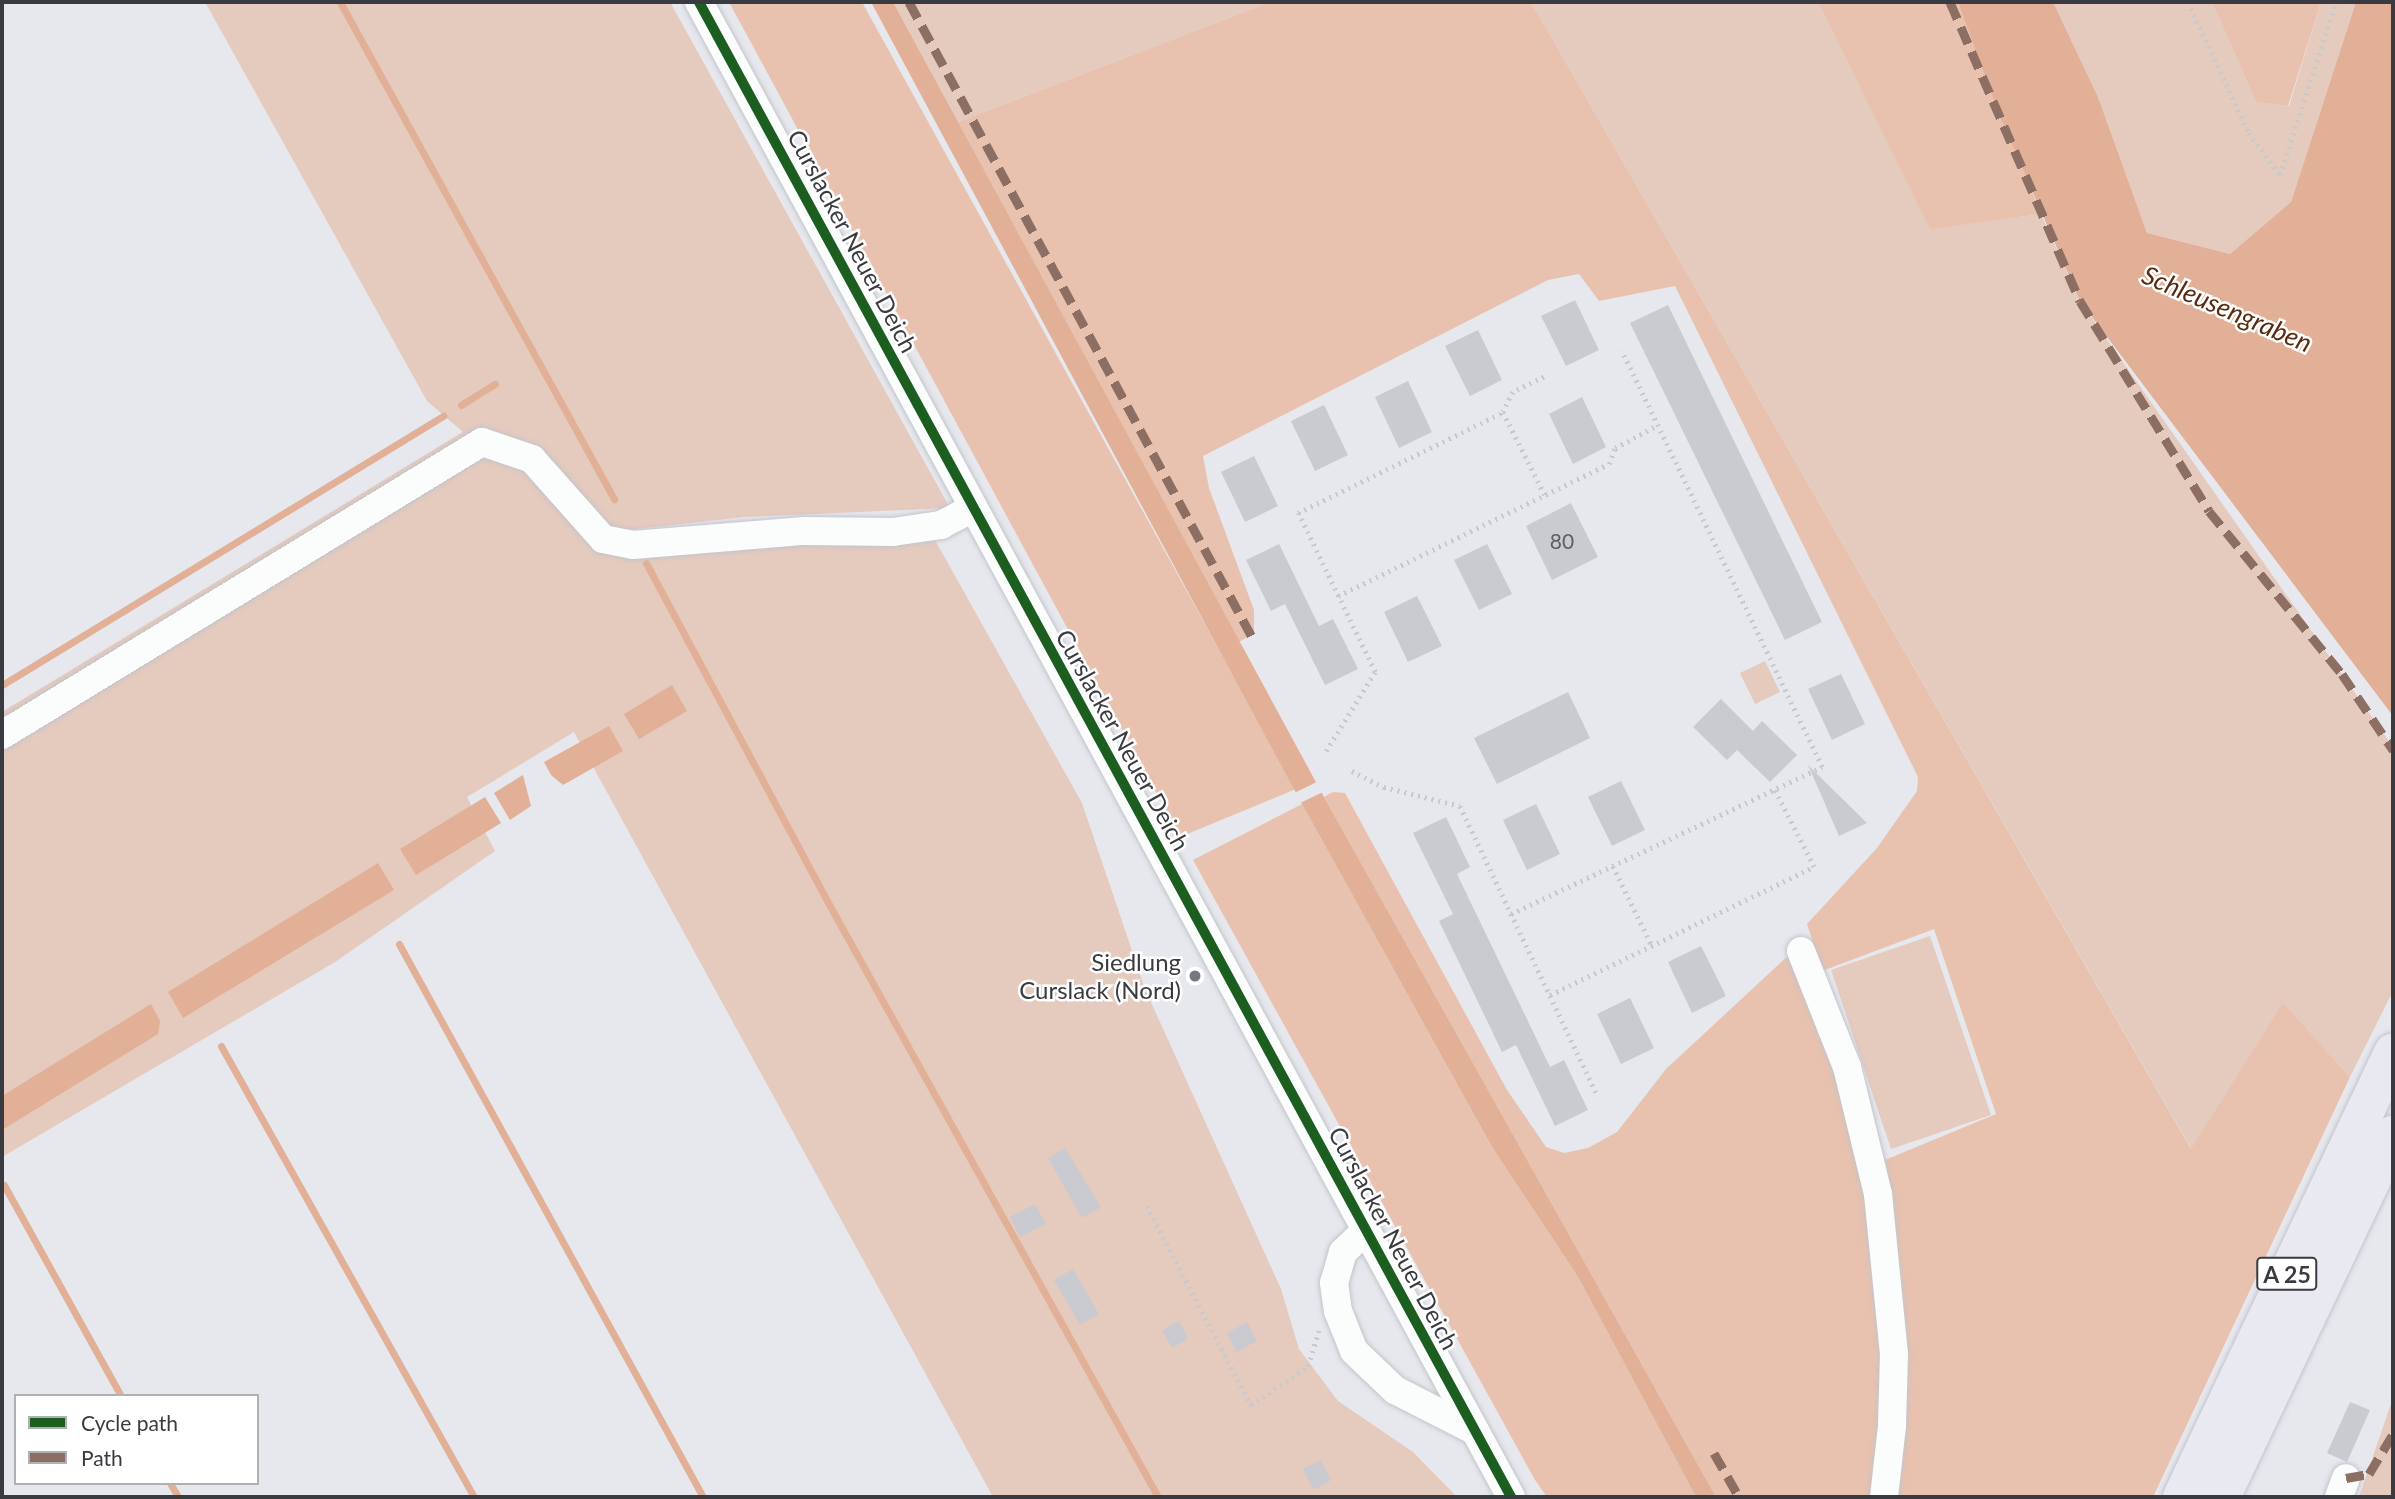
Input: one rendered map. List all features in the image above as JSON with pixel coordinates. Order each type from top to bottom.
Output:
[{"type":"highway","name":"A 25","points":[[2182,1497],[2393,1052]]},
{"type":"highway","name":"A 25","points":[[2221,1497],[2289,1361],[2393,1135]]},
{"type":"highway","points":[[2248,1497],[2289,1361]]},
{"type":"street","name":"Curslacker Neuer Deich","points":[[699,2],[1511,1497]]},
{"type":"street","points":[[2,735],[482,442],[532,459],[603,539],[633,545],[804,531],[894,533],[940,525],[973,508]]},
{"type":"street","points":[[1801,951],[1847,1067],[1878,1194],[1894,1354],[1892,1426],[1884,1497]]},
{"type":"street","points":[[1366,1230],[1343,1252],[1334,1283],[1345,1332],[1373,1373],[1420,1406],[1475,1431]]},
{"type":"path","points":[[2188,2],[2249,133],[2280,175],[2336,2]]},
{"type":"path","points":[[1511,914],[1822,767],[1622,351]]},
{"type":"path","points":[[1326,751],[1376,673],[1298,513],[1503,412],[1513,392],[1544,377]]},
{"type":"path","points":[[1503,412],[1545,495]]},
{"type":"path","points":[[1338,596],[1609,464],[1615,448],[1658,425]]},
{"type":"path","points":[[1352,771],[1384,787],[1460,806],[1597,1094]]},
{"type":"path","points":[[1550,995],[1814,867],[1774,789]]},
{"type":"path","points":[[1613,866],[1652,946]]},
{"type":"path","points":[[1147,1206],[1251,1405],[1308,1366],[1334,1283]]},
{"type":"shaded area","points":[[205,2],[670,2],[950,508],[744,517],[620,531],[630,550],[935,540],[1082,803],[1145,989],[1281,1289],[1299,1349],[1338,1401],[1413,1452],[1457,1497],[993,1497],[574,732],[467,797],[495,851],[335,962],[2,1157],[2,712],[463,432],[427,401]]},
{"type":"shaded area","points":[[729,2],[862,2],[1296,789],[1180,837]]},
{"type":"shaded area","points":[[893,2],[1270,2],[958,122]]},
{"type":"shaded area","points":[[1270,2],[1531,2],[2191,1149],[2283,1003],[2350,1077],[2153,1497],[1892,1497],[1906,1432],[1894,1221],[1885,1160],[1996,1114],[1934,929],[1822,971],[1807,924],[1877,848],[1917,791],[1918,777],[1675,286],[1599,301],[1579,274],[1548,280],[1203,456],[1209,488],[1254,610],[1254,633],[1239,642],[958,122]]},
{"type":"shaded area","points":[[1531,2],[1818,2],[1930,228],[2041,214],[2080,301],[2393,747],[2393,991],[2350,1077],[2283,1004],[2192,1150]]},
{"type":"shaded area","points":[[1818,2],[1958,2],[2041,214],[1930,229]]},
{"type":"shaded area","points":[[2053,2],[2212,2],[2256,102],[2289,106],[2321,2],[2356,2],[2291,202],[2230,254],[2147,233],[2098,97]]},
{"type":"shaded area","points":[[2212,2],[2321,2],[2288,106],[2256,102]]},
{"type":"shaded area","points":[[1765,661],[1780,692],[1755,704],[1740,673]]},
{"type":"shaded area","points":[[1333,792],[1345,793],[1507,1090],[1546,1147],[1564,1153],[1588,1148],[1617,1132],[1666,1069],[1789,955],[1855,1111],[1885,1312],[1874,1497],[1716,1497],[1324,797]]},
{"type":"shaded area","points":[[1302,804],[1492,1147],[1578,1277],[1696,1497],[1547,1497],[1535,1480],[1193,860]]},
{"type":"shaded area","points":[[1930,936],[1991,1115],[1891,1149],[1831,970]]},
{"type":"shaded area","points":[[2393,1398],[2393,1497],[2359,1497]]},
{"type":"water","points":[[871,2],[893,2],[1324,797],[1716,1497],[1696,1497],[1578,1277],[1492,1147],[1302,804]]},
{"type":"water","name":"Schleusengraben","points":[[1958,2],[2053,2],[2098,97],[2147,233],[2230,254],[2291,202],[2356,2],[2393,2],[2393,716],[2080,301],[1999,114]]},
{"type":"water","points":[[672,685],[687,711],[639,739],[624,714]]},
{"type":"water","points":[[609,726],[623,751],[563,785],[551,775],[544,762]]},
{"type":"water","points":[[523,775],[531,806],[510,820],[494,793]]},
{"type":"water","points":[[485,797],[501,823],[416,875],[400,849]]},
{"type":"water","points":[[378,863],[394,890],[183,1018],[168,992]]},
{"type":"water","points":[[151,1004],[160,1021],[158,1034],[2,1130],[2,1096]]},
{"type":"pier","points":[[1319,781],[1325,791],[1298,804],[1294,793]]},
{"type":"building","points":[[1575,300],[1599,350],[1566,366],[1541,316]]},
{"type":"building","points":[[1668,305],[1822,622],[1785,640],[1630,323]]},
{"type":"building","points":[[1478,330],[1502,380],[1470,396],[1445,346]]},
{"type":"building","points":[[1408,381],[1432,432],[1399,448],[1375,397]]},
{"type":"building","points":[[1582,397],[1606,447],[1573,464],[1549,414]]},
{"type":"building","points":[[1324,405],[1348,455],[1315,471],[1291,421]]},
{"type":"building","points":[[1254,456],[1278,506],[1245,522],[1221,472]]},
{"type":"building","points":[[1571,503],[1598,557],[1552,580],[1526,526]]},
{"type":"building","points":[[1279,544],[1319,626],[1333,619],[1358,669],[1325,685],[1285,604],[1271,611],[1246,560]]},
{"type":"building","points":[[1487,544],[1512,594],[1479,610],[1454,560]]},
{"type":"building","points":[[1417,596],[1442,646],[1408,662],[1384,612]]},
{"type":"building","points":[[1841,674],[1865,724],[1832,740],[1808,689]]},
{"type":"building","points":[[1568,692],[1590,738],[1497,784],[1474,738]]},
{"type":"building","points":[[1721,699],[1753,731],[1762,721],[1797,755],[1770,782],[1737,750],[1727,760],[1693,727]]},
{"type":"building","points":[[1808,765],[1867,823],[1839,836]]},
{"type":"building","points":[[1621,781],[1645,830],[1612,846],[1588,797]]},
{"type":"building","points":[[1536,804],[1560,854],[1527,870],[1503,820]]},
{"type":"building","points":[[1446,817],[1470,867],[1457,874],[1550,1067],[1564,1060],[1588,1110],[1555,1126],[1516,1045],[1502,1052],[1439,921],[1453,914],[1413,833]]},
{"type":"building","points":[[1701,946],[1726,996],[1692,1013],[1668,962]]},
{"type":"building","points":[[1630,998],[1654,1048],[1621,1064],[1597,1014]]},
{"type":"building","points":[[1065,1148],[1101,1207],[1082,1218],[1048,1158]]},
{"type":"building","points":[[1035,1204],[1046,1224],[1020,1237],[1010,1217]]},
{"type":"building","points":[[1073,1269],[1099,1314],[1080,1325],[1054,1280]]},
{"type":"building","points":[[1179,1321],[1188,1339],[1172,1348],[1162,1330]]},
{"type":"building","points":[[1247,1322],[1257,1341],[1236,1352],[1227,1333]]},
{"type":"building","points":[[2350,1402],[2370,1410],[2347,1462],[2327,1453]]},
{"type":"building","points":[[1321,1460],[1331,1480],[1314,1490],[1303,1469]]},
{"type":"waterway","points":[[340,2],[614,499]]},
{"type":"waterway","points":[[461,405],[495,384]]},
{"type":"waterway","points":[[2,685],[443,416]]},
{"type":"waterway","points":[[646,563],[831,908],[1158,1497]]},
{"type":"waterway","points":[[399,944],[703,1497]]},
{"type":"waterway","points":[[221,1046],[474,1497]]},
{"type":"waterway","points":[[4,1185],[120,1394]]},
{"type":"waterway","points":[[171,1485],[178,1497]]},
{"type":"marked path","points":[[909,2],[1252,637]]},
{"type":"marked path","points":[[1950,2],[2080,301],[2209,511],[2342,674],[2393,750]]},
{"type":"marked path","points":[[2346,1478],[2369,1474],[2393,1434]]},
{"type":"marked path","points":[[1714,1453],[1739,1497]]},
{"type":"cycle path","points":[[699,2],[1511,1497]]},
{"type":"place","name":"Siedlung Curslack (Nord)","points":[[1195,976]]}]
